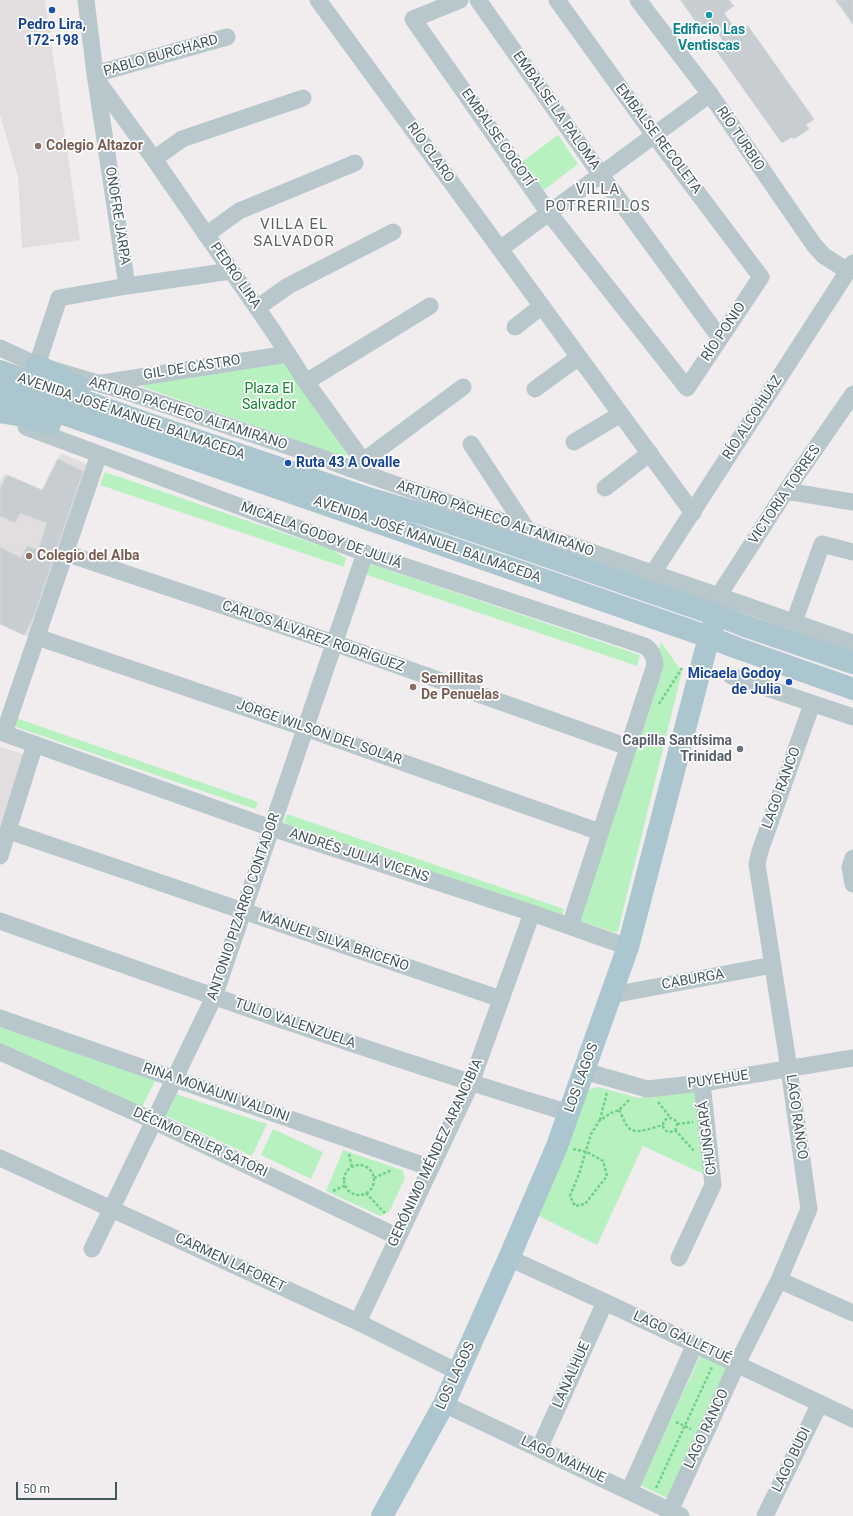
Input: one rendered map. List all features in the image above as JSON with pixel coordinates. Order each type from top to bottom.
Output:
[{"type":"main road","points":[[37,365],[141,421]]},
{"type":"main road","name":"AVENIDA JOSÉ MANUEL BALMACEDA","points":[[0,371],[141,421],[365,497],[718,605],[745,626],[853,664]]},
{"type":"main road","name":"AVENIDA JOSÉ MANUEL BALMACEDA","points":[[0,392],[707,646],[737,648],[849,690]]},
{"type":"main road","points":[[0,412],[23,416],[122,444],[176,454]]},
{"type":"main road","name":"LOS LAGOS","points":[[382,1516],[444,1404],[509,1258],[557,1146],[569,1113],[592,1073],[612,995],[628,947],[718,605]]},
{"type":"street","name":"PEDRO LIRA","points":[[86,0],[96,77],[232,271],[288,354],[357,465]]},
{"type":"street","name":"RÍO CLARO","points":[[318,0],[693,513]]},
{"type":"street","name":"EMBALSE COGOTÍ","points":[[460,0],[412,19],[549,213],[687,388]]},
{"type":"street","name":"EMBALSE LA PALOMA","points":[[478,0],[601,175],[720,338]]},
{"type":"street","name":"EMBALSE RECOLETA","points":[[557,0],[654,135],[761,277]]},
{"type":"street","name":"RÍO TURBIO","points":[[638,0],[710,94],[814,245],[824,256],[851,267]]},
{"type":"street","name":"PABLO BURCHARD","points":[[96,77],[227,37]]},
{"type":"street","name":"ONOFRE JARPA","points":[[96,77],[127,286]]},
{"type":"street","points":[[500,249],[710,94]]},
{"type":"street","points":[[154,159],[182,139],[303,98]]},
{"type":"street","points":[[206,235],[239,211],[355,163]]},
{"type":"street","points":[[257,308],[288,286],[393,232]]},
{"type":"street","name":"RÍO ALCOHUAZ","points":[[653,573],[851,267]]},
{"type":"street","points":[[37,365],[59,298],[127,286],[232,271]]},
{"type":"street","name":"RÍO PONIO","points":[[687,388],[761,277]]},
{"type":"street","points":[[306,382],[430,306]]},
{"type":"street","points":[[515,327],[542,306]]},
{"type":"street","name":"ARTURO PACHECO ALTAMIRANO","points":[[0,348],[37,365],[124,391],[320,457],[357,465],[528,531],[653,573],[718,605],[794,622],[853,643]]},
{"type":"street","name":"GIL DE CASTRO","points":[[97,384],[288,354]]},
{"type":"street","points":[[535,389],[579,357]]},
{"type":"street","points":[[357,465],[463,387]]},
{"type":"street","name":"VICTORIA TORRES","points":[[718,605],[786,491],[852,399]]},
{"type":"street","points":[[574,442],[621,414]]},
{"type":"street","name":"MICAELA GODOY DE JULIÁ","points":[[0,416],[365,553],[645,646],[652,653],[655,665],[628,747]]},
{"type":"street","points":[[471,444],[528,531]]},
{"type":"street","points":[[2,733],[37,637],[99,454]]},
{"type":"street","points":[[605,488],[650,454]]},
{"type":"street","points":[[786,491],[853,502]]},
{"type":"street","points":[[794,622],[822,544],[853,552]]},
{"type":"street","name":"CARLOS ÁLVAREZ RODRÍGUEZ","points":[[65,553],[334,643],[628,747]]},
{"type":"street","name":"ANTONIO PIZARRO CONTADOR","points":[[92,1249],[214,997],[365,553]]},
{"type":"street","name":"JORGE WILSON DEL SOLAR","points":[[37,637],[305,728],[600,832]]},
{"type":"street","points":[[732,676],[853,717]]},
{"type":"street","name":"LAGO RANCO","points":[[676,1513],[704,1435],[778,1280],[809,1209],[774,965],[757,864],[760,851],[812,704]]},
{"type":"street","name":"ANDRÉS JULIÁ VICENS","points":[[2,733],[271,828],[532,913],[628,947]]},
{"type":"street","points":[[0,856],[35,744]]},
{"type":"street","points":[[570,926],[628,747]]},
{"type":"street","name":"MANUEL SILVA BRICEÑO","points":[[9,831],[501,999]]},
{"type":"street","points":[[853,858],[850,867],[853,884]]},
{"type":"street","name":"GERÓNIMO MÉNDEZ ARANCIBIA","points":[[358,1322],[471,1083],[532,913]]},
{"type":"street","name":"TULIO VALENZUELA","points":[[0,921],[214,997],[471,1083],[569,1113]]},
{"type":"street","name":"CABURGA","points":[[612,995],[774,965]]},
{"type":"street","name":"RINA MONAUNI VALDINI","points":[[0,1018],[431,1168]]},
{"type":"street","name":"DÉCIMO ERLER SATORI","points":[[0,1052],[154,1121],[398,1236]]},
{"type":"street","name":"PUYEHUE","points":[[592,1073],[647,1089],[702,1083],[853,1058]]},
{"type":"street","name":"CHUNGARÁ","points":[[679,1258],[713,1185],[702,1083]]},
{"type":"street","name":"CARMEN LAFORET","points":[[0,1158],[358,1322],[458,1372]]},
{"type":"street","name":"LAGO GALLETUÉ","points":[[509,1258],[853,1419]]},
{"type":"street","points":[[778,1280],[853,1313]]},
{"type":"street","name":"LANALHUE","points":[[539,1449],[605,1302]]},
{"type":"street","points":[[629,1491],[695,1344]]},
{"type":"street","name":"LAGO MAIHUE","points":[[444,1404],[676,1513]]},
{"type":"street","name":"LAGO BUDI","points":[[764,1516],[820,1404]]},
{"type":"path","points":[[658,706],[675,677],[688,661],[707,646]]},
{"type":"path","points":[[557,1146],[587,1152],[603,1161],[607,1176],[585,1204],[575,1206],[570,1196],[587,1152],[591,1134],[599,1121],[608,1090],[592,1073]]},
{"type":"path","points":[[599,1121],[611,1113],[619,1110],[630,1099],[635,1100]]},
{"type":"path","points":[[619,1110],[628,1127],[632,1130],[639,1131],[662,1125],[664,1120],[670,1118],[676,1120],[677,1124],[675,1130],[670,1132],[664,1129],[662,1125]]},
{"type":"path","points":[[356,1166],[366,1167],[370,1170],[374,1178],[372,1187],[366,1193],[352,1193],[348,1190],[345,1180],[348,1171],[356,1166]]},
{"type":"path","points":[[650,1501],[717,1355]]},
{"type":"path","points":[[663,1416],[704,1435]]},
{"type":"shaded area","name":"Colegio Altazor","points":[[0,0],[45,0],[80,240],[22,248],[18,177],[0,115]]},
{"type":"shaded area","name":"Colegio del Alba","points":[[61,453],[89,465],[33,639],[0,624],[0,482],[4,474],[42,490]]},
{"type":"shaded area","points":[[0,747],[26,755],[0,837]]},
{"type":"green space","points":[[558,135],[578,164],[543,191],[522,162]]},
{"type":"green space","name":"Plaza El Salvador","points":[[285,362],[347,454],[344,457],[143,387],[144,384]]},
{"type":"green space","points":[[105,472],[333,550],[346,558],[344,567],[100,485]]},
{"type":"green space","points":[[368,563],[640,655],[637,666],[364,574]]},
{"type":"green space","points":[[661,642],[682,672],[618,931],[616,933],[578,920]]},
{"type":"green space","points":[[16,718],[258,802],[255,809],[13,726]]},
{"type":"green space","points":[[287,814],[564,909],[562,918],[284,823]]},
{"type":"green space","points":[[0,1023],[155,1081],[142,1107],[0,1045]]},
{"type":"green space","points":[[598,1087],[639,1098],[696,1089],[708,1176],[643,1146],[597,1245],[539,1216],[585,1095],[590,1089]]},
{"type":"green space","points":[[176,1094],[267,1124],[252,1156],[166,1116]]},
{"type":"green space","points":[[273,1129],[323,1152],[311,1179],[261,1155]]},
{"type":"green space","points":[[343,1150],[402,1170],[405,1178],[389,1212],[380,1216],[326,1191]]},
{"type":"green space","points":[[700,1356],[730,1370],[669,1499],[640,1485]]},
{"type":"building","points":[[681,0],[729,0],[734,6],[724,13],[738,33],[748,26],[814,119],[806,125],[809,129],[794,139],[792,137],[782,143],[715,49],[725,43],[711,24],[702,30]]},
{"type":"building","points":[[836,0],[853,0],[853,24]]},
{"type":"building","name":"Colegio del Alba","points":[[58,459],[83,471],[33,618],[24,635],[0,624],[0,547],[21,558],[27,546],[38,550],[47,523],[20,513],[15,523],[0,516],[0,489],[7,475],[42,490]]},
{"type":"place","name":"Pedro Lira, 172-198","points":[[52,10]]},
{"type":"place","name":"Edificio Las Ventiscas","points":[[709,15]]},
{"type":"place","name":"Colegio Altazor","points":[[38,146]]},
{"type":"place","name":"Ruta 43 A Ovalle","points":[[288,463]]},
{"type":"place","name":"Colegio del Alba","points":[[29,556]]},
{"type":"place","name":"Micaela Godoy de Julia","points":[[789,682]]},
{"type":"place","name":"Semillitas De Penuelas","points":[[413,687]]},
{"type":"place","name":"Capilla Santísima Trinidad","points":[[740,749]]},
{"type":"district","name":"VILLA POTRERILLOS","points":[[598,198]]},
{"type":"district","name":"VILLA EL SALVADOR","points":[[294,234]]}]
